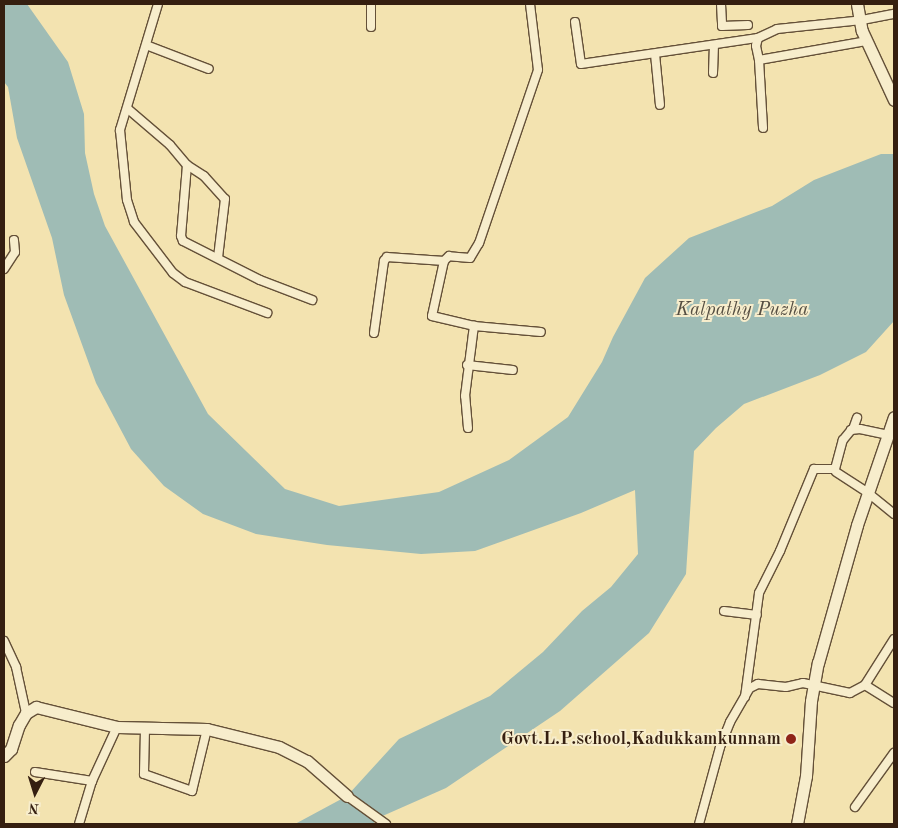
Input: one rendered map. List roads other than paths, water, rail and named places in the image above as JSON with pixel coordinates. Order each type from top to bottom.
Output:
[{"type":"main road","points":[[858,4],[862,20],[862,31],[893,95]]},
{"type":"main road","points":[[797,824],[806,776],[814,686],[823,645],[867,492],[891,436],[894,416]]},
{"type":"main road","points":[[4,756],[11,749],[19,725],[26,713],[36,708],[117,727],[207,729],[279,747],[307,760],[347,796]]},
{"type":"street","points":[[158,4],[128,109],[120,130],[127,200],[134,222],[173,273],[185,282],[267,313]]},
{"type":"street","points":[[371,4],[371,27]]},
{"type":"street","points":[[530,4],[538,70],[479,243],[470,258],[449,256],[444,261],[432,316],[474,326],[540,332]]},
{"type":"street","points":[[721,4],[722,26],[748,24]]},
{"type":"street","points":[[575,22],[581,64],[758,38],[777,29],[862,20],[894,14]]},
{"type":"street","points":[[758,38],[756,46],[759,60],[763,128]]},
{"type":"street","points":[[759,60],[867,41]]},
{"type":"street","points":[[146,45],[209,69]]},
{"type":"street","points":[[713,73],[714,45]]},
{"type":"street","points":[[655,54],[660,105]]},
{"type":"street","points":[[128,109],[170,145],[187,165],[204,176],[225,199],[218,258]]},
{"type":"street","points":[[187,165],[181,236],[183,241],[260,280],[312,300]]},
{"type":"street","points":[[4,269],[15,252],[14,240]]},
{"type":"street","points":[[374,333],[386,257],[444,261]]},
{"type":"street","points":[[468,428],[465,396],[474,326]]},
{"type":"street","points":[[468,364],[513,370]]},
{"type":"street","points":[[745,697],[760,593],[780,552],[814,469],[835,469],[843,440],[853,429],[856,418]]},
{"type":"street","points":[[851,430],[860,429],[891,436]]},
{"type":"street","points":[[836,472],[867,492],[894,514]]},
{"type":"street","points":[[724,611],[756,616]]},
{"type":"street","points":[[700,824],[720,746],[730,722],[750,688],[758,684],[786,687],[803,683],[850,693],[865,685],[894,639]]},
{"type":"street","points":[[4,641],[16,667],[26,713]]},
{"type":"street","points":[[865,685],[894,703]]},
{"type":"street","points":[[80,824],[92,781],[117,727]]},
{"type":"street","points":[[145,729],[144,774],[147,777],[192,791],[207,729]]},
{"type":"street","points":[[855,807],[894,753]]},
{"type":"street","points":[[35,772],[92,781]]},
{"type":"street","points":[[347,796],[386,824]]},
{"type":"water","name":"Kalpathy Puzha","points":[[4,4],[27,4],[68,62],[84,114],[85,153],[94,194],[105,226],[208,414],[285,489],[339,506],[439,492],[509,460],[568,417],[602,362],[613,337],[645,278],[689,238],[772,206],[814,180],[881,154],[894,154],[894,321],[866,352],[820,375],[744,404],[716,428],[694,451],[686,574],[649,633],[560,711],[446,788],[378,818],[373,824],[295,824],[347,796],[399,739],[490,696],[543,652],[582,611],[611,587],[638,554],[635,490],[581,513],[475,551],[421,554],[327,545],[256,534],[203,514],[164,486],[131,449],[96,383],[64,295],[52,238],[17,138],[8,87],[4,82]]},
{"type":"place","name":"Govt.L.P.school,Kadukkamkunnam","points":[[791,739]]}]
